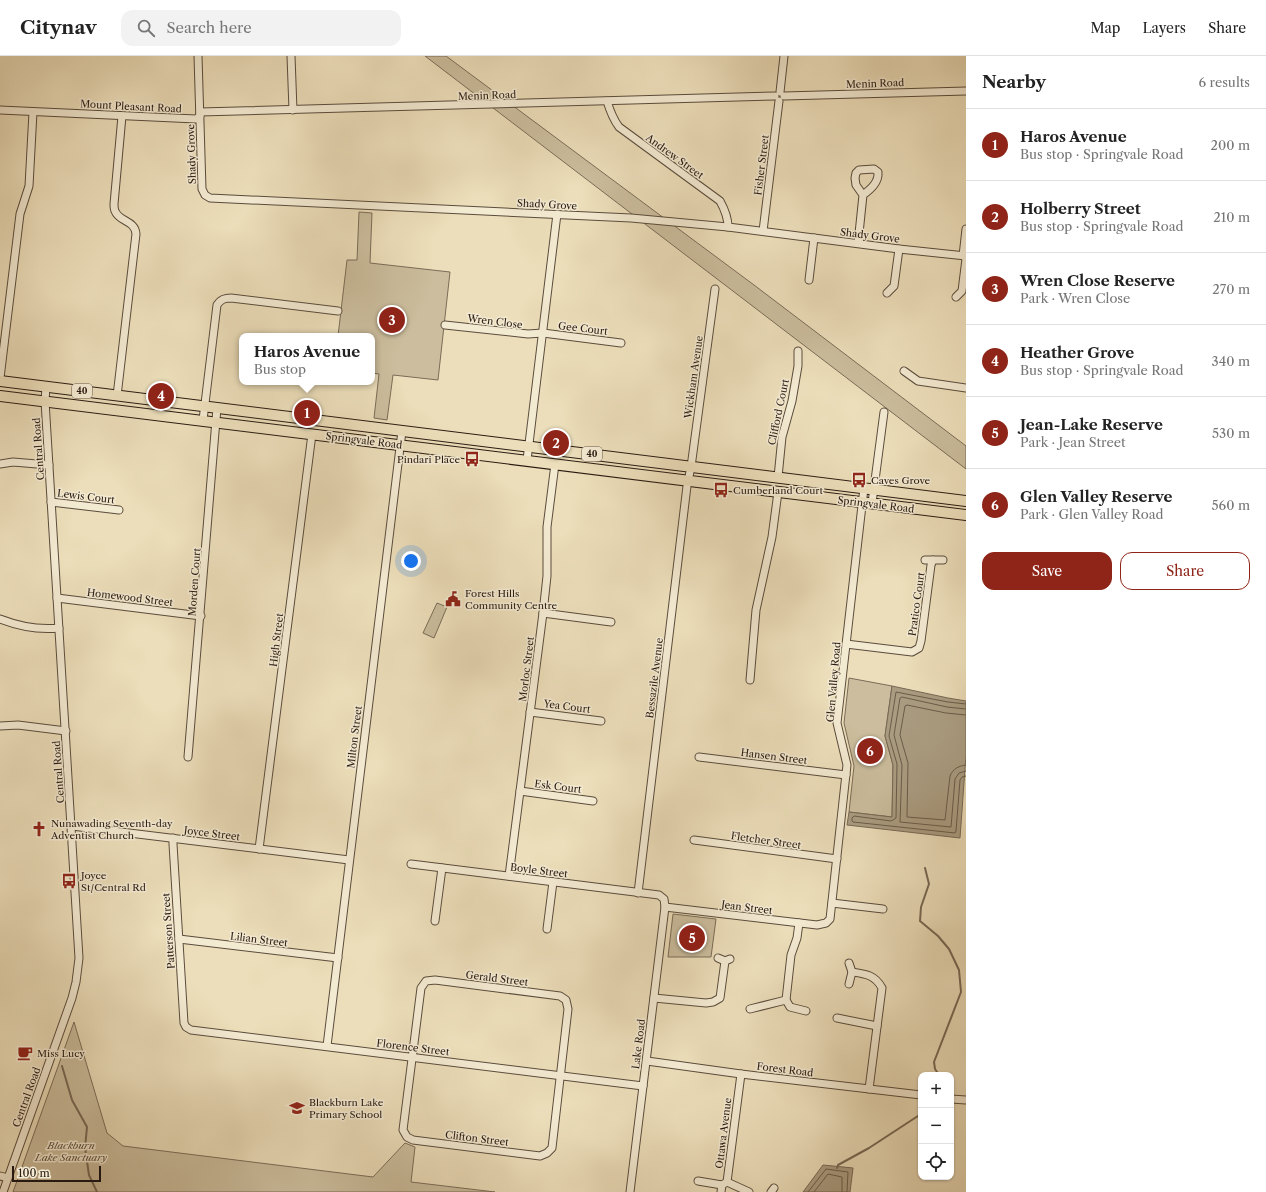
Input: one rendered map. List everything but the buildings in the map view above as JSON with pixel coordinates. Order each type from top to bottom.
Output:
[{"type":"highway","name":"Springvale Road","points":[[0,381],[966,501]]},
{"type":"highway","name":"Springvale Road","points":[[0,396],[966,515]]},
{"type":"street","points":[[198,56],[200,114]]},
{"type":"street","points":[[291,56],[293,110]]},
{"type":"street","name":"Fisher Street","points":[[764,231],[784,56]]},
{"type":"street","name":"Menin Road","points":[[200,114],[966,90]]},
{"type":"street","name":"Andrew Street","points":[[607,101],[612,116],[619,127],[720,201],[725,210],[728,220],[728,227]]},
{"type":"street","name":"Mount Pleasant Road","points":[[0,110],[196,119],[200,114]]},
{"type":"street","points":[[0,378],[20,214],[29,186],[33,112]]},
{"type":"street","name":"Shady Grove","points":[[200,114],[202,189],[205,195],[210,198],[631,218],[764,231],[965,257]]},
{"type":"street","points":[[117,396],[136,234],[136,229],[133,225],[114,211],[122,116]]},
{"type":"street","points":[[858,243],[863,195]]},
{"type":"street","points":[[527,460],[557,214]]},
{"type":"street","points":[[956,297],[962,291],[966,229]]},
{"type":"street","points":[[809,280],[814,238]]},
{"type":"street","points":[[887,293],[894,286],[899,249]]},
{"type":"street","name":"Wickham Avenue","points":[[691,467],[715,289]]},
{"type":"street","points":[[203,420],[217,305],[220,301],[225,298],[231,298],[338,311]]},
{"type":"street","name":"Wren Close","points":[[445,325],[528,334],[543,333]]},
{"type":"street","name":"Gee Court","points":[[543,333],[621,342]]},
{"type":"street","name":"Clifford Court","points":[[778,477],[782,437],[792,401],[798,366],[798,351]]},
{"type":"street","points":[[904,371],[918,381],[966,388]]},
{"type":"street","name":"Central Road","points":[[3,1192],[66,1016],[76,982],[79,958],[45,401],[46,387]]},
{"type":"street","name":"Morden Court","points":[[188,757],[201,616],[217,408]]},
{"type":"street","points":[[869,489],[884,412]]},
{"type":"street","name":"Milton Street","points":[[327,1046],[402,431]]},
{"type":"street","name":"High Street","points":[[260,849],[312,434]]},
{"type":"street","points":[[0,464],[13,462],[49,465]]},
{"type":"street","name":"Morloc Street","points":[[509,876],[547,576],[547,527],[554,464]]},
{"type":"street","name":"Bessazile Avenue","points":[[638,892],[688,480],[691,467]]},
{"type":"street","name":"Glen Valley Road","points":[[826,924],[830,919],[847,765],[837,723],[846,644],[869,489]]},
{"type":"street","points":[[750,680],[756,610],[772,537],[778,492]]},
{"type":"street","name":"Lewis Court","points":[[51,502],[119,510]]},
{"type":"street","name":"Pratico Court","points":[[925,560],[943,560]]},
{"type":"street","name":"Pratico Court","points":[[846,644],[912,652],[919,648],[933,560]]},
{"type":"street","name":"Homewood Street","points":[[57,598],[201,616]]},
{"type":"street","points":[[542,613],[611,622]]},
{"type":"street","points":[[0,619],[22,625],[59,628]]},
{"type":"street","name":"Yea Court","points":[[530,712],[601,721]]},
{"type":"street","points":[[0,726],[18,725],[66,731]]},
{"type":"street","name":"Hansen Street","points":[[699,757],[846,775]]},
{"type":"street","name":"Esk Court","points":[[520,791],[593,801]]},
{"type":"street","name":"Joyce Street","points":[[72,826],[349,860]]},
{"type":"street","name":"Patterson Street","points":[[174,838],[173,844],[184,1023]]},
{"type":"street","name":"Fletcher Street","points":[[694,840],[837,859]]},
{"type":"street","name":"Boyle Street","points":[[411,864],[659,895],[665,903]]},
{"type":"street","points":[[435,921],[442,868]]},
{"type":"street","points":[[546,929],[553,882]]},
{"type":"street","name":"Jean Street","points":[[665,903],[817,926],[826,924]]},
{"type":"street","name":"Lake Road","points":[[630,1192],[665,903]]},
{"type":"street","points":[[832,903],[883,910]]},
{"type":"street","points":[[799,923],[797,938],[791,955],[786,1000],[790,1006],[806,1011]]},
{"type":"street","name":"Lilian Street","points":[[179,939],[338,958]]},
{"type":"street","points":[[654,998],[706,1003],[713,1002],[720,998],[724,959]]},
{"type":"street","points":[[849,963],[852,972],[849,984]]},
{"type":"street","points":[[852,972],[866,974],[878,981],[882,988],[869,1089]]},
{"type":"street","name":"Gerald Street","points":[[412,1057],[421,988],[426,981],[435,980],[560,996],[566,1000],[568,1009],[560,1075]]},
{"type":"street","points":[[750,1009],[786,1000]]},
{"type":"street","points":[[837,1018],[877,1026]]},
{"type":"street","name":"Florence Street","points":[[184,1023],[186,1027],[191,1030],[643,1086]]},
{"type":"street","name":"Clifton Street","points":[[412,1057],[403,1130],[408,1137],[413,1140],[540,1156],[547,1153],[552,1148],[560,1075]]},
{"type":"street","name":"Forest Road","points":[[647,1061],[741,1074],[918,1095]]},
{"type":"street","name":"Ottawa Avenue","points":[[724,1186],[741,1074]]},
{"type":"street","points":[[954,1099],[966,1100]]},
{"type":"street","points":[[0,1176],[8,1178]]},
{"type":"street","points":[[698,1181],[749,1192]]},
{"type":"green space","points":[[425,56],[446,56],[754,285],[966,446],[966,469]]},
{"type":"green space","points":[[359,212],[372,213],[370,263],[450,272],[438,380],[393,375],[387,420],[374,418],[379,374],[375,373],[375,333],[338,333],[347,260],[357,260]]},
{"type":"green space","points":[[437,603],[447,607],[434,638],[423,633]]},
{"type":"green space","points":[[849,678],[892,686],[885,736],[893,765],[892,817],[849,812],[854,766],[844,723]]},
{"type":"green space","points":[[673,914],[716,919],[711,957],[668,957]]},
{"type":"green space","name":"Blackburn Lake Sanctuary","points":[[74,1022],[107,1133],[123,1146],[373,1177],[405,1143],[415,1147],[411,1182],[495,1192],[13,1192]]},
{"type":"water","points":[[892,686],[966,701],[966,755],[960,838],[847,825],[849,812],[892,817],[893,765],[885,736]]},
{"type":"water","points":[[823,1165],[853,1168],[850,1192],[803,1192]]},
{"type":"waterway","points":[[925,868],[929,884],[921,907],[920,921],[938,936],[949,949],[959,970],[961,992],[934,1062],[937,1072]]},
{"type":"waterway","points":[[62,1066],[72,1100],[87,1127],[85,1148],[89,1175],[97,1192]]},
{"type":"waterway","points":[[837,1168],[838,1165],[869,1148],[918,1116]]},
{"type":"place","name":"Wren Close Reserve","points":[[392,320]]},
{"type":"place","name":"Heather Grove","points":[[161,396]]},
{"type":"place","name":"Haros Avenue","points":[[307,413]]},
{"type":"place","name":"Holberry Street","points":[[556,443]]},
{"type":"place","name":"Pindari Place","points":[[472,459]]},
{"type":"place","name":"Caves Grove","points":[[859,480]]},
{"type":"place","name":"Cumberland Court","points":[[721,490]]},
{"type":"place","name":"Forest Hills Community Centre","points":[[453,599]]},
{"type":"place","name":"Glen Valley Reserve","points":[[870,751]]},
{"type":"place","name":"Nunawading Seventh-day Adventist Church","points":[[39,829]]},
{"type":"place","name":"Joyce St/Central Rd","points":[[69,881]]},
{"type":"place","name":"Jean-Lake Reserve","points":[[692,938]]},
{"type":"place","name":"Miss Lucy","points":[[25,1053]]},
{"type":"place","name":"Blackburn Lake Primary School","points":[[297,1108]]}]
